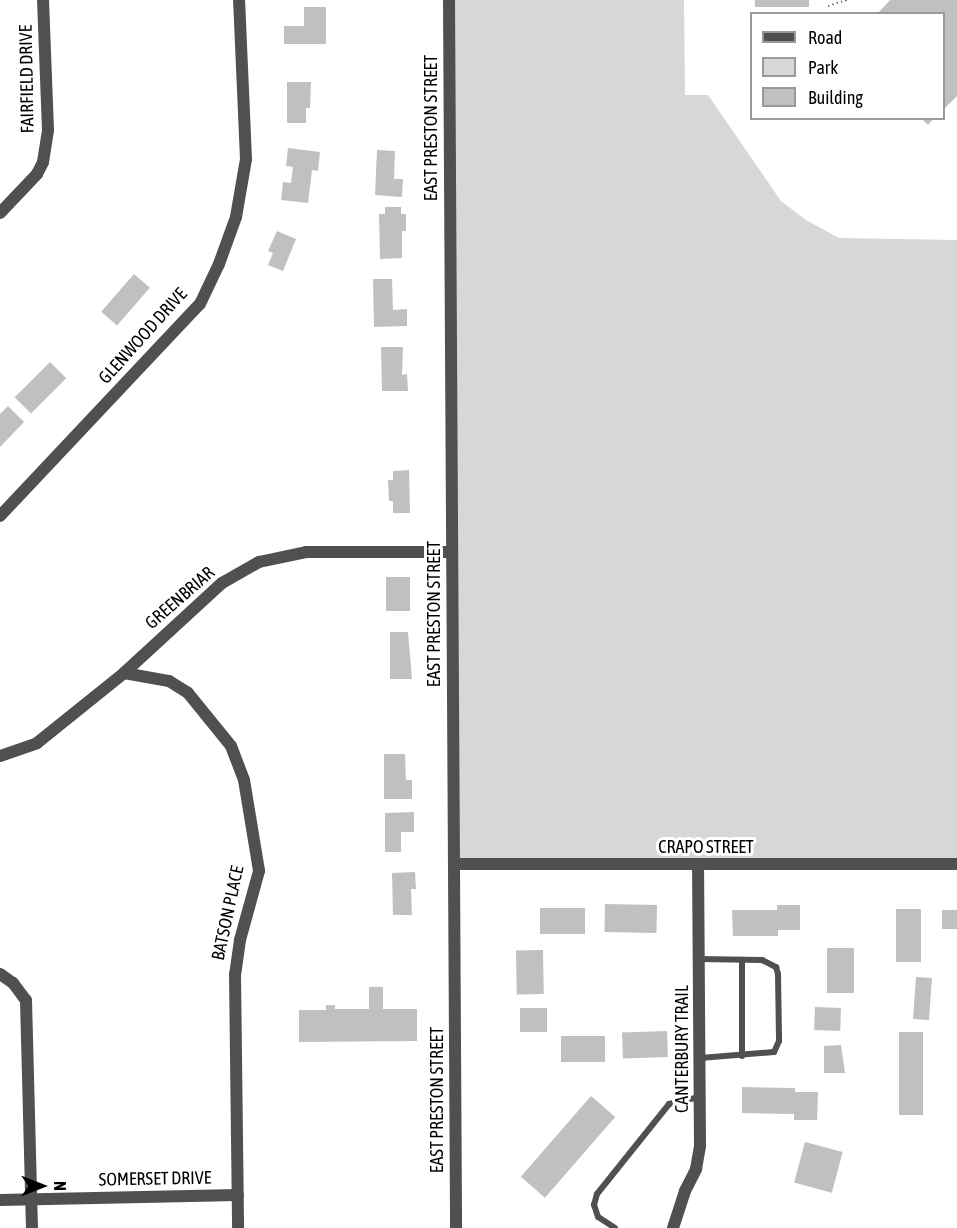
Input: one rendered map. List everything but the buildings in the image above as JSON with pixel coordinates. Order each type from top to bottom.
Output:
[{"type":"street","name":"FAIRFIELD DRIVE","points":[[0,213],[37,174],[44,162],[48,130],[43,0]]},
{"type":"street","name":"GLENWOOD DRIVE","points":[[0,516],[200,304],[219,264],[236,218],[246,159],[239,0]]},
{"type":"street","name":"EAST PRESTON STREET","points":[[449,0],[456,1228]]},
{"type":"street","name":"GREENBRIAR","points":[[0,756],[37,743],[124,673],[222,583],[259,562],[306,552],[452,552]]},
{"type":"street","name":"BATSON PLACE","points":[[124,673],[169,681],[188,693],[231,746],[244,780],[259,871],[240,940],[234,974],[238,1228]]},
{"type":"street","name":"CRAPO STREET","points":[[454,864],[957,864]]},
{"type":"street","name":"CANTERBURY TRAIL","points":[[673,1228],[685,1191],[696,1169],[700,1146],[698,865]]},
{"type":"street","points":[[0,974],[13,983],[26,1000],[32,1228]]},
{"type":"street","name":"SOMERSET DRIVE","points":[[0,1200],[238,1195]]},
{"type":"lane","points":[[699,959],[762,960],[776,966],[779,1030],[777,1048],[774,1052],[700,1058]]},
{"type":"lane","points":[[742,960],[742,1056]]},
{"type":"lane","points":[[615,1228],[597,1217],[594,1205],[597,1194],[669,1104],[700,1097]]},
{"type":"path","points":[[828,6],[847,0]]},
{"type":"green space","points":[[449,0],[684,0],[685,95],[708,95],[781,201],[806,220],[839,238],[957,240],[957,864],[454,864]]}]
